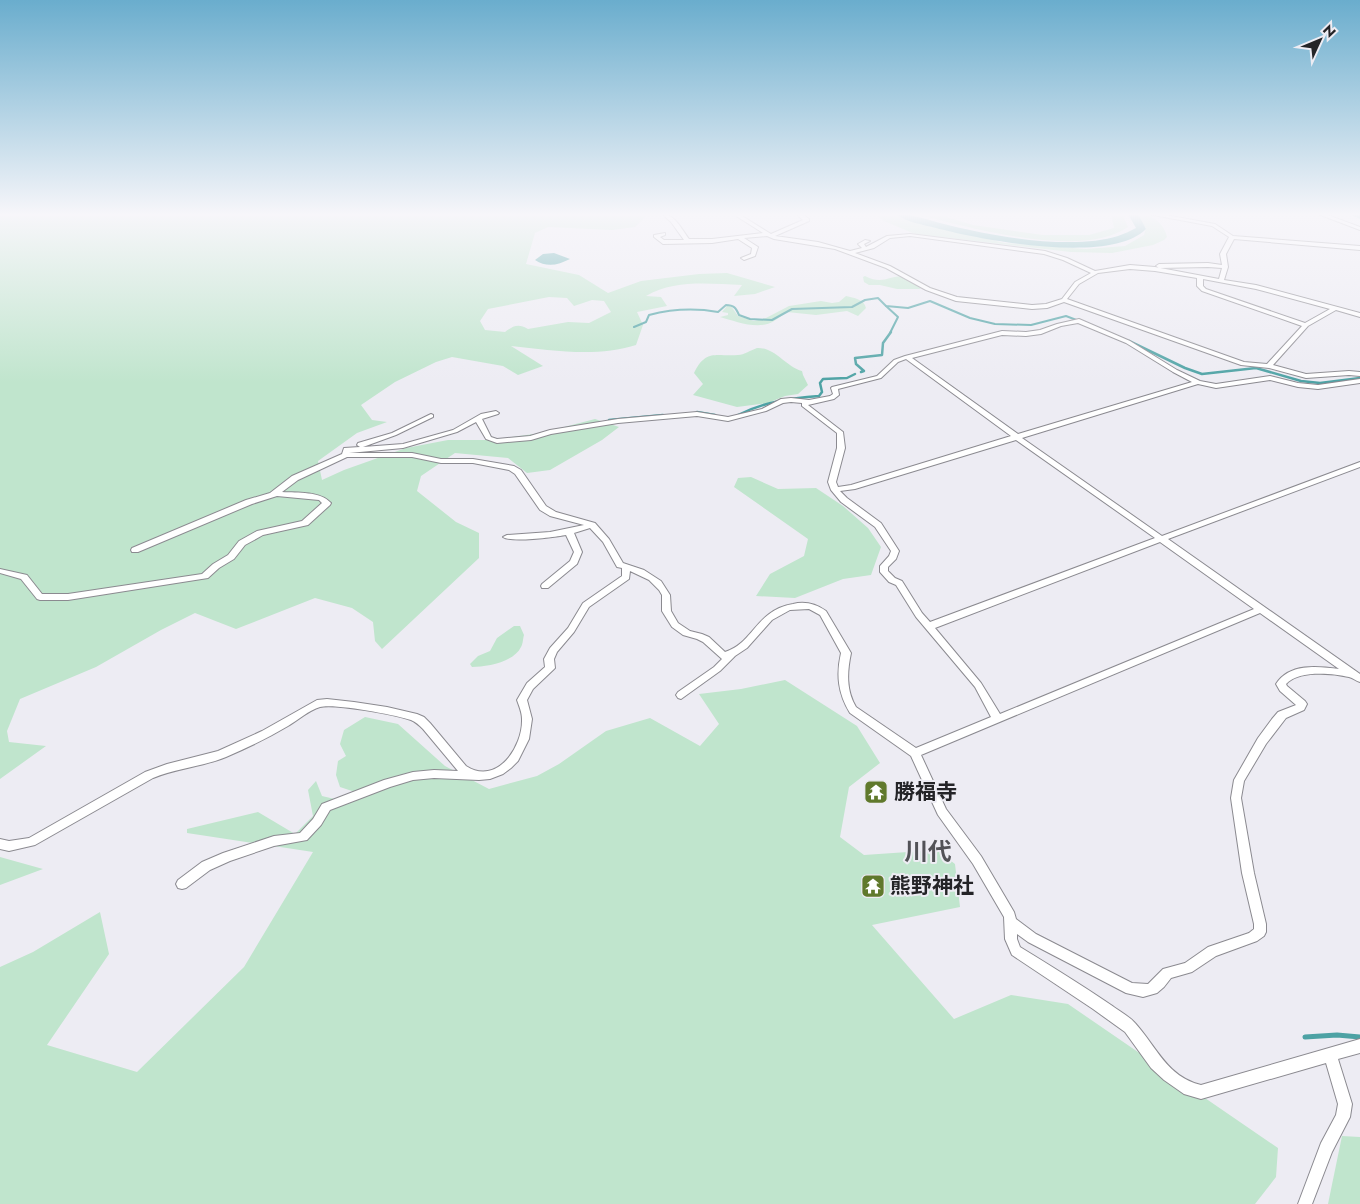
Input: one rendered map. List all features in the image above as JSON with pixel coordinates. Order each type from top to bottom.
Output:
[{"type":"street","points":[[895,270],[914,282],[949,297],[1032,307],[1053,305],[1064,300],[1077,283],[1095,273],[1111,270]]},
{"type":"street","points":[[1088,270],[1095,273]]},
{"type":"street","points":[[1162,270],[1256,287],[1360,315]]},
{"type":"street","points":[[1221,281],[1225,270]]},
{"type":"street","points":[[1200,277],[1200,286],[1204,290],[1306,325]]},
{"type":"street","points":[[1064,300],[1243,364],[1269,366],[1306,376],[1349,372],[1360,374]]},
{"type":"street","points":[[1269,366],[1306,325],[1336,308]]},
{"type":"street","points":[[478,418],[488,438],[497,441],[531,438],[550,432],[618,421],[697,414],[728,420],[764,410],[782,401],[818,402],[832,398],[836,395],[834,388],[879,377],[896,361],[907,357],[1002,333],[1026,334],[1041,332],[1059,325],[1079,321],[1128,342],[1175,371],[1198,382],[1216,386],[1270,378],[1298,385],[1318,387],[1360,381]]},
{"type":"street","points":[[907,357],[1018,438],[1356,676]]},
{"type":"street","points":[[835,490],[852,487],[1018,438],[1198,382]]},
{"type":"street","points":[[808,402],[804,405],[840,432],[842,448],[832,482],[835,490],[844,500],[878,525],[895,551],[893,557],[884,566],[884,572],[899,584],[918,615],[930,626],[978,685],[997,718]]},
{"type":"street","points":[[346,452],[403,446],[455,431],[483,415],[496,413]]},
{"type":"street","points":[[135,550],[249,502],[261,500],[275,493],[295,478],[346,452],[394,434],[431,416]]},
{"type":"street","points":[[346,452],[412,455],[442,461],[473,460],[511,468],[518,472],[543,508],[552,514],[592,525],[606,541],[615,560],[620,565],[651,576],[663,588],[666,595],[664,604],[670,621],[683,632],[705,639],[715,650],[724,656],[741,650],[769,618],[780,611],[804,605],[818,608],[823,613],[846,653],[842,670],[848,703],[853,710],[915,753],[942,812],[977,860],[1010,916],[1012,923],[1011,939],[1016,951],[1052,973],[1130,1027],[1156,1063],[1189,1089],[1201,1092],[1360,1046]]},
{"type":"street","points":[[930,626],[1163,540],[1360,464]]},
{"type":"street","points":[[2,572],[24,576],[40,597],[68,597],[205,576],[216,566],[231,557],[242,542],[260,533],[305,523],[327,503],[321,498],[275,493]]},
{"type":"street","points":[[507,537],[544,536],[569,532],[592,525]]},
{"type":"street","points":[[545,586],[574,562],[578,552],[569,532]]},
{"type":"street","points":[[182,884],[206,866],[227,857],[274,840],[303,837],[317,822],[326,807],[388,783],[413,776],[434,774],[476,776],[499,772],[513,762],[522,742],[527,718],[522,700],[530,686],[550,668],[549,659],[553,650],[571,630],[586,605],[626,577],[626,567]]},
{"type":"street","points":[[915,753],[1261,609]]},
{"type":"street","points":[[681,695],[717,669],[731,655]]},
{"type":"street","points":[[1012,923],[1032,938],[1131,989],[1145,992],[1158,986],[1166,973],[1188,968],[1212,951],[1253,937],[1260,932],[1236,798],[1239,780],[1262,740],[1276,722],[1282,715],[1301,707],[1302,704],[1283,688],[1282,680],[1295,674],[1312,670],[1356,676]]},
{"type":"street","points":[[0,844],[9,846],[31,842],[160,770],[203,761],[221,754],[258,738],[321,703],[407,714],[421,720],[439,739],[457,764],[471,775],[476,776]]},
{"type":"street","points":[[1305,1204],[1326,1148],[1343,1117],[1345,1104],[1330,1055]]},
{"type":"green space","points":[[0,270],[556,270],[579,275],[608,293],[641,281],[699,274],[727,273],[775,287],[755,294],[734,296],[742,285],[693,284],[669,287],[646,296],[661,297],[667,306],[637,312],[643,325],[636,345],[621,349],[589,352],[511,346],[543,366],[518,375],[503,366],[452,357],[436,362],[395,382],[361,405],[372,420],[387,422],[357,433],[318,461],[322,480],[344,470],[406,448],[448,440],[491,440],[541,433],[595,419],[619,427],[602,440],[550,470],[527,473],[508,458],[455,453],[421,476],[417,491],[456,522],[479,533],[479,558],[382,649],[375,641],[373,622],[352,608],[315,598],[236,629],[195,613],[96,667],[20,699],[7,731],[9,742],[46,746],[0,779]],"holes":[[[549,297],[567,298],[574,306],[592,300],[604,301],[611,312],[589,323],[568,322],[528,329],[516,326],[505,332],[485,330],[480,321],[488,309]]]},
{"type":"green space","points":[[904,276],[921,289],[897,289],[880,285],[869,285],[864,282],[863,277],[881,280]]},
{"type":"green space","points":[[846,296],[858,299],[865,305],[866,308],[858,316],[847,311],[816,315],[787,312],[768,324],[761,325],[747,324],[720,317],[728,315],[728,313],[722,312],[727,306],[731,306],[738,316],[754,321],[766,318],[789,306],[821,301],[839,302]]},
{"type":"green space","points":[[757,348],[775,354],[791,366],[802,371],[808,385],[798,394],[785,396],[768,403],[737,407],[693,395],[703,384],[694,373],[703,360],[713,355],[740,355]]},
{"type":"green space","points":[[751,477],[778,489],[816,488],[843,506],[868,528],[881,547],[871,575],[843,579],[795,598],[756,596],[770,574],[804,556],[808,539],[734,487],[738,478]]},
{"type":"green space","points":[[514,626],[520,626],[524,635],[522,646],[518,652],[499,663],[472,667],[470,664],[478,656],[490,651],[497,638]]},
{"type":"green space","points":[[785,680],[857,726],[880,763],[849,787],[840,837],[864,855],[937,850],[955,864],[960,907],[872,925],[954,1019],[1011,995],[1068,1004],[1278,1148],[1276,1177],[1255,1204],[0,1204],[0,967],[33,952],[100,912],[109,954],[47,1045],[137,1072],[244,967],[313,852],[187,833],[187,829],[258,812],[295,834],[313,816],[308,790],[316,781],[322,796],[343,801],[361,794],[340,787],[336,775],[338,761],[346,756],[340,744],[344,730],[365,717],[398,724],[445,766],[489,789],[537,776],[559,764],[606,731],[650,718],[700,746],[719,724],[699,694],[741,689]]},
{"type":"green space","points":[[0,857],[43,869],[0,885]]},
{"type":"green space","points":[[1342,1136],[1360,1137],[1360,1204],[1328,1204]]},
{"type":"building","name":"熊野神社","points":[[867,877],[881,881],[879,895],[864,891]]},
{"type":"waterway","points":[[634,327],[646,322],[649,315],[675,310],[718,312],[726,305],[734,307],[739,315],[750,319],[772,320],[792,309],[852,307],[865,300],[878,298],[886,306]]},
{"type":"waterway","points":[[886,306],[908,308],[930,301],[970,318],[995,324],[1031,325],[1066,316],[1079,321]]},
{"type":"waterway","points":[[886,306],[898,317],[890,333]]},
{"type":"waterway","points":[[861,372],[864,371],[856,364],[855,358],[882,355],[883,343],[891,332]]},
{"type":"waterway","points":[[1129,341],[1185,368],[1202,374],[1256,368],[1301,381],[1320,383],[1360,378]]},
{"type":"waterway","points":[[738,415],[777,401],[819,396],[822,392],[820,383],[823,379],[847,378],[855,374]]},
{"type":"waterway","points":[[697,412],[715,415]]},
{"type":"waterway","points":[[609,420],[663,415]]},
{"type":"waterway","points":[[1305,1037],[1337,1035],[1360,1037]]},
{"type":"place","name":"勝福寺","points":[[876,792]]},
{"type":"place","name":"熊野神社","points":[[873,886]]},
{"type":"district","name":"川代","points":[[928,851]]}]
